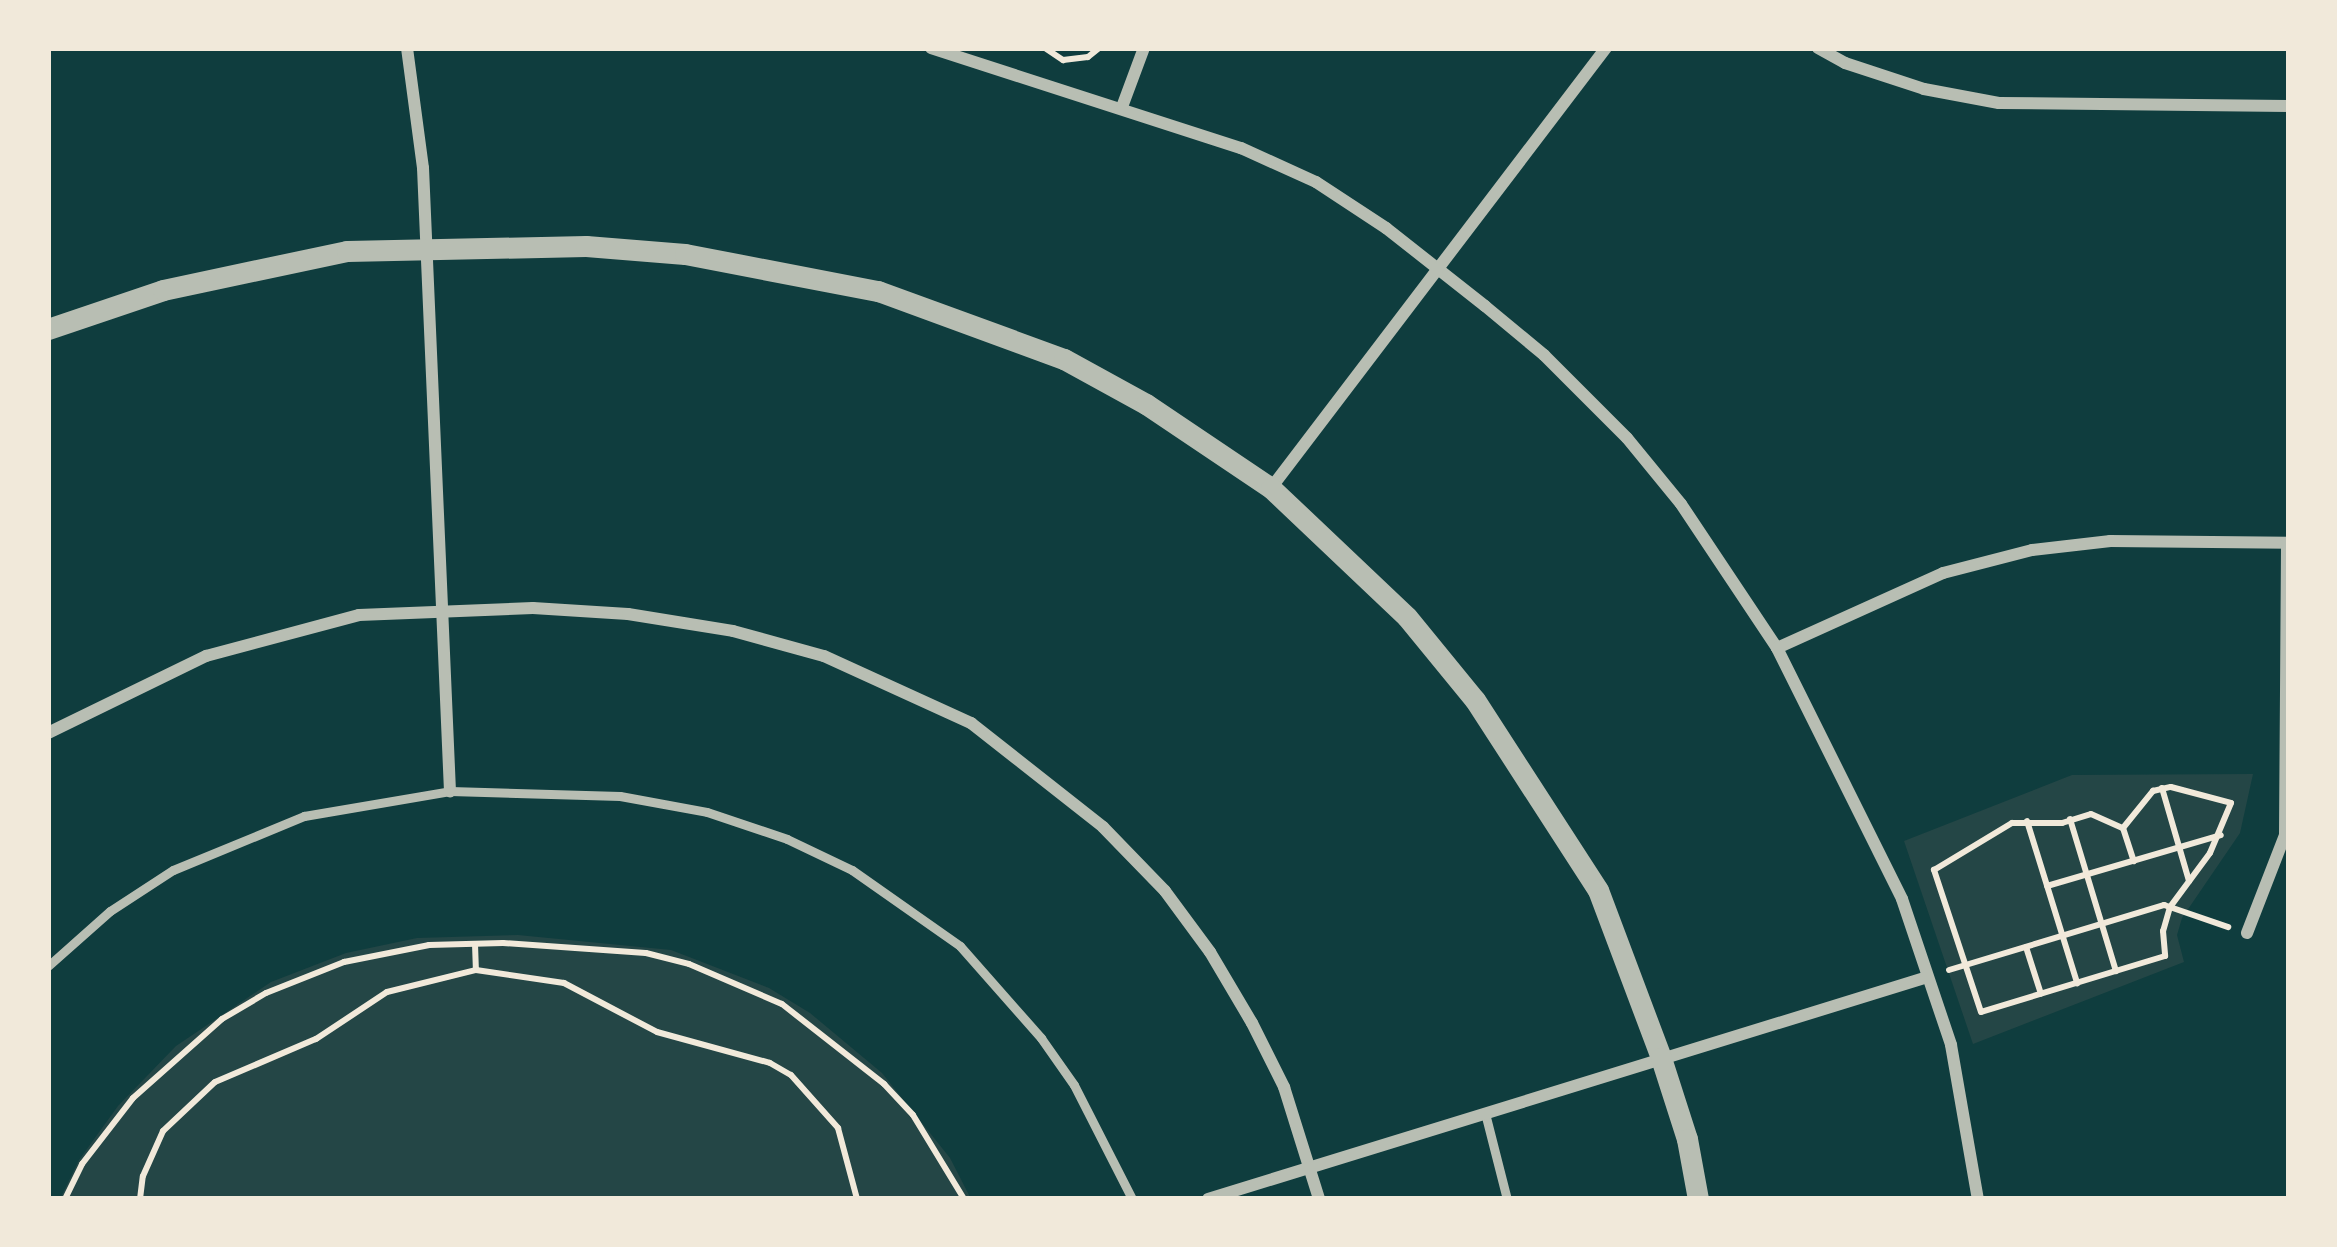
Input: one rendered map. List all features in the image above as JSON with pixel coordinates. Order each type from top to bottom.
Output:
[{"type":"street","points":[[407,48],[423,168],[450,791]]},
{"type":"street","points":[[931,48],[1240,148],[1316,182],[1437,269],[1544,355],[1627,438],[1681,504],[1777,647],[1902,899],[1952,1045],[1978,1199]]},
{"type":"street","points":[[1122,107],[1144,48]]},
{"type":"street","points":[[1270,488],[1606,48]]},
{"type":"street","points":[[1818,48],[1846,64],[1924,88],[1999,103],[2289,106]]},
{"type":"street","points":[[48,329],[163,290],[251,267],[347,250],[426,245],[586,246],[685,254],[878,291],[1064,359],[1146,404],[1270,488],[1407,617],[1525,771],[1598,890],[1661,1058],[1687,1139],[1698,1199]]},
{"type":"street","points":[[1777,647],[1943,572],[2032,550],[2110,542],[2288,543],[2285,835],[2247,933]]},
{"type":"street","points":[[48,733],[206,656],[359,615],[443,608],[628,614],[733,631],[824,656],[971,723],[1103,827],[1165,891],[1210,952],[1252,1023],[1283,1087],[1319,1199]]},
{"type":"street","points":[[1208,1199],[1928,977]]},
{"type":"lane","points":[[48,966],[110,911],[173,870],[304,816],[450,791],[620,796],[706,812],[787,839],[852,870],[942,932],[1003,992],[1074,1084],[1132,1199]]},
{"type":"lane","points":[[1485,1113],[1507,1199]]},
{"type":"path","points":[[1045,48],[1063,61],[1077,61],[1100,48]]},
{"type":"path","points":[[2123,828],[2137,817],[2145,797],[2162,788],[2230,803],[2221,835],[2170,907],[2163,931],[2165,956],[1982,1012],[1934,870],[1970,853],[1998,829],[2091,814],[2123,828],[2134,861]]},
{"type":"path","points":[[2162,788],[2189,881]]},
{"type":"path","points":[[2070,818],[2116,971]]},
{"type":"path","points":[[2027,821],[2077,983]]},
{"type":"path","points":[[2047,886],[2221,835]]},
{"type":"path","points":[[1928,977],[2170,907],[2247,933]]},
{"type":"path","points":[[475,944],[476,970]]},
{"type":"path","points":[[64,1199],[82,1164],[133,1098],[222,1019],[266,994],[344,962],[429,945],[475,944],[646,953],[705,970],[782,1004],[884,1084],[940,1154],[964,1199]]},
{"type":"path","points":[[2026,947],[2041,994]]},
{"type":"path","points":[[140,1199],[143,1176],[163,1131],[215,1082],[316,1039],[387,992],[476,970],[564,983],[657,1033],[770,1063],[791,1075],[838,1128],[857,1199]]},
{"type":"shaded area","points":[[2253,774],[2240,833],[2182,918],[2177,935],[2184,962],[1973,1044],[1904,841],[2072,775]]},
{"type":"shaded area","points":[[518,935],[671,950],[769,988],[810,1013],[882,1073],[950,1158],[971,1199],[60,1199],[79,1160],[118,1106],[176,1046],[271,982],[346,953],[417,938]]}]
